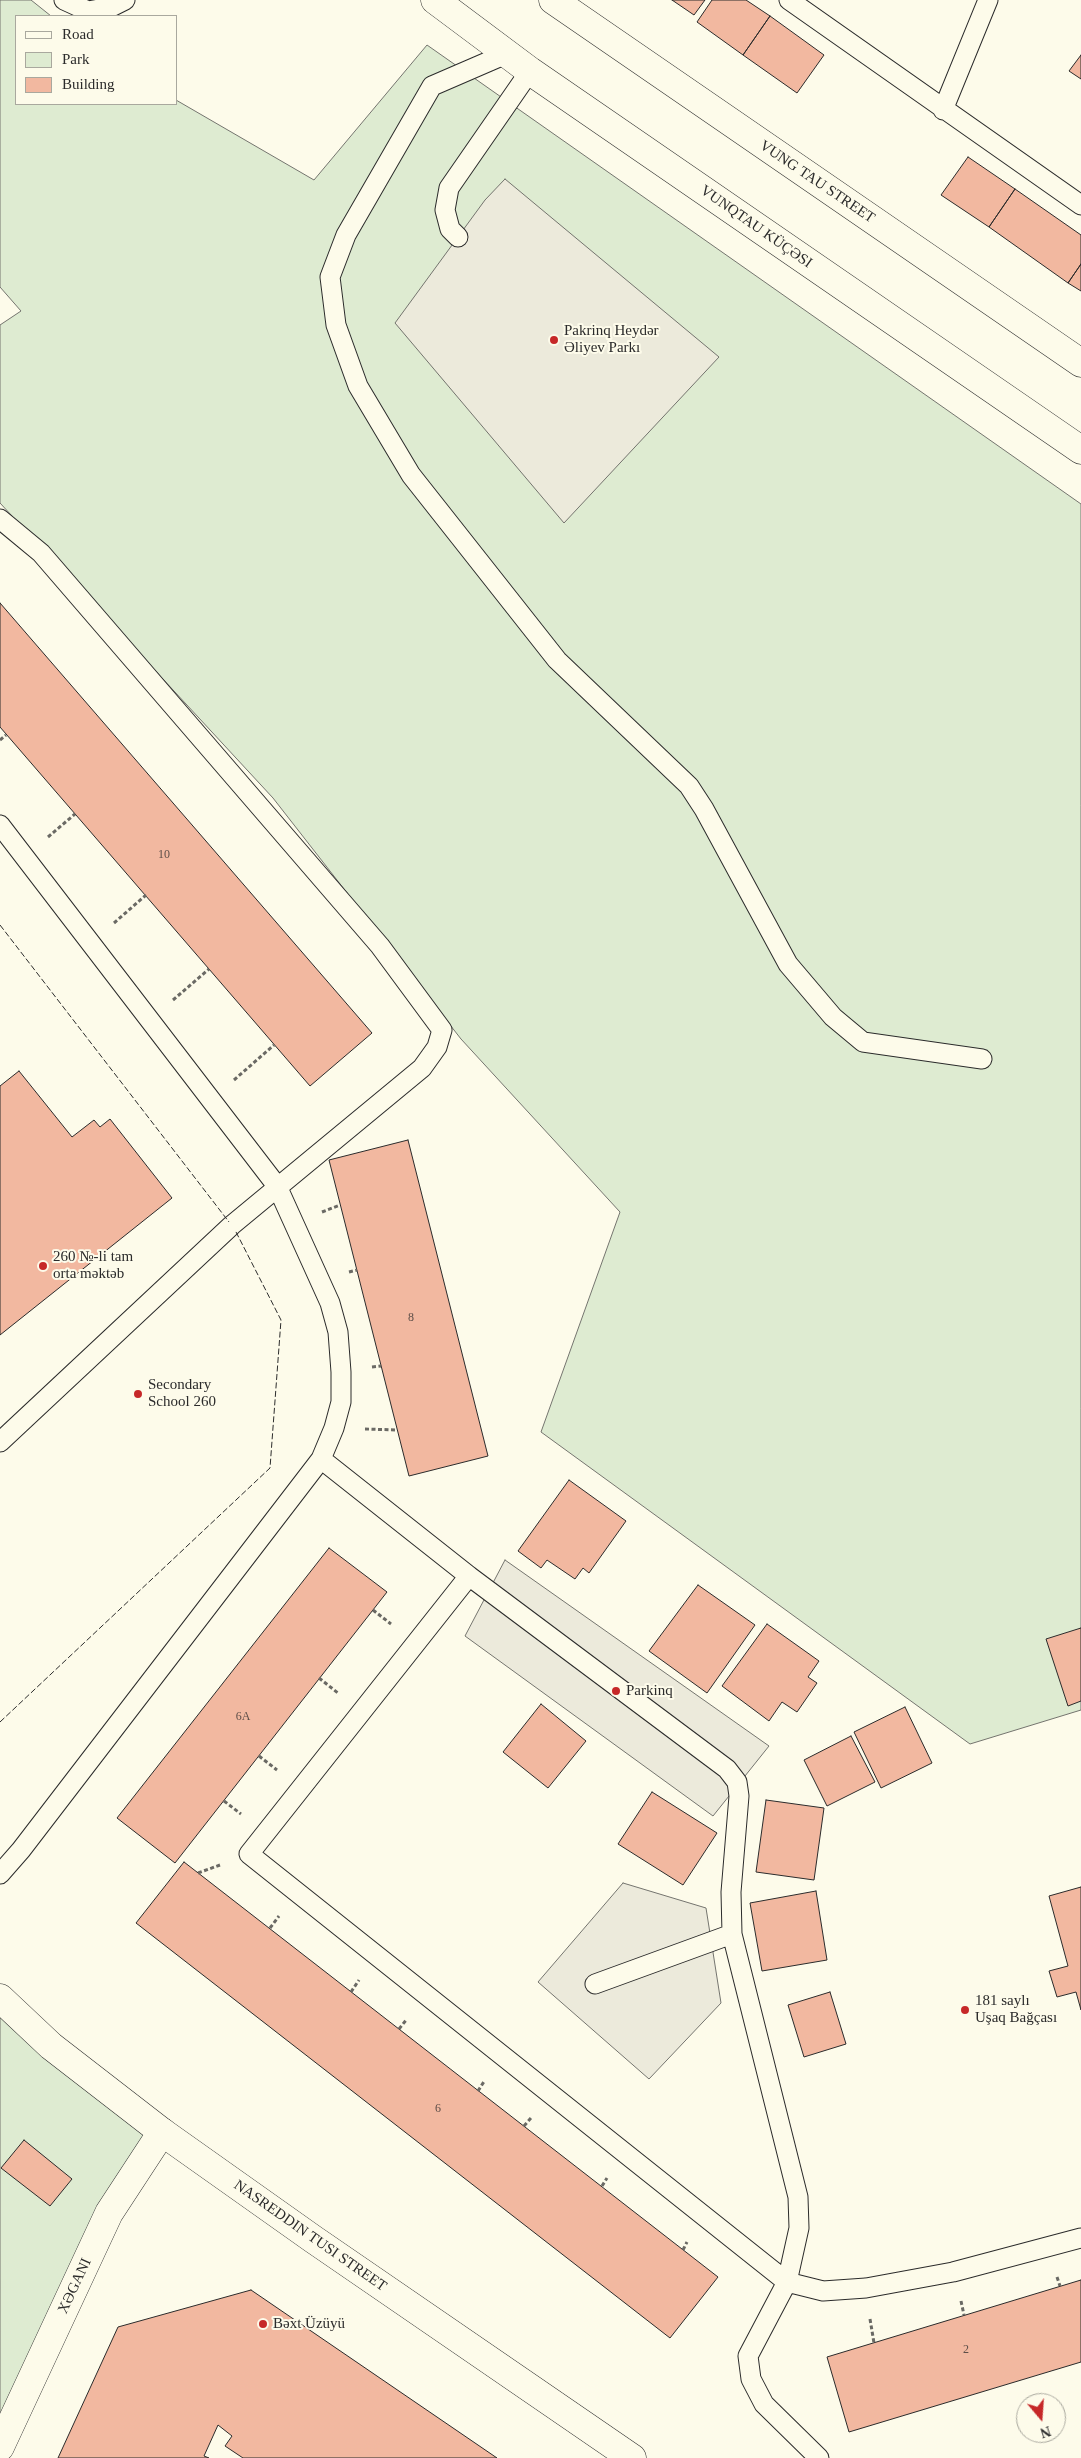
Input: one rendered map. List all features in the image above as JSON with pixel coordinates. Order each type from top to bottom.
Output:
[{"type":"main road","name":"VUNQTAU KÜÇƏSI","points":[[435,0],[530,72],[1081,450]]},
{"type":"main road","name":"VUNG TAU STREET","points":[[553,0],[1081,363]]},
{"type":"main road","name":"NASREDDIN TUSI STREET","points":[[0,1998],[51,2046],[162,2132],[632,2458]]},
{"type":"main road","name":"XƏGANI","points":[[0,2447],[109,2213],[162,2132]]},
{"type":"lane","points":[[64,0],[88,10],[111,7],[125,0]]},
{"type":"lane","points":[[789,0],[943,110],[1081,205]]},
{"type":"lane","points":[[943,110],[988,0]]},
{"type":"lane","points":[[506,54],[432,86],[346,235],[330,277],[336,325],[358,386],[410,475],[557,660],[689,786],[704,809],[788,964],[833,1017],[863,1042],[982,1059]]},
{"type":"lane","points":[[458,237],[450,229],[445,210],[449,188],[530,72]]},
{"type":"lane","points":[[0,519],[48,561],[380,946],[442,1030],[437,1047],[422,1068],[277,1186],[0,1442]]},
{"type":"lane","points":[[0,825],[277,1186],[330,1303],[338,1332],[341,1402],[334,1428],[321,1459],[21,1850],[0,1874]]},
{"type":"lane","points":[[321,1459],[469,1576],[719,1763],[737,1782],[739,1796],[731,1892],[732,1934],[798,2197],[799,2228],[787,2282],[748,2356],[751,2379],[764,2404],[819,2458]]},
{"type":"lane","points":[[469,1576],[249,1854],[787,2282],[823,2290],[866,2288],[953,2272],[1081,2238]]},
{"type":"lane","points":[[595,1984],[732,1934]]},
{"type":"path","points":[[0,740],[6,735]]},
{"type":"path","points":[[91,944],[146,895]]},
{"type":"path","points":[[150,1020],[209,970]]},
{"type":"path","points":[[211,1100],[274,1044]]},
{"type":"green space","points":[[0,0],[31,0],[50,15],[15,15],[15,105],[178,105],[178,101],[314,180],[427,45],[1081,504],[1081,1710],[970,1744],[541,1432],[620,1212],[461,1039],[273,798],[0,503],[0,325],[21,311],[0,287]]},
{"type":"green space","points":[[0,1995],[162,2132],[0,2447]]},
{"type":"shaded area","name":"Pakrinq Heydər Əliyev Parkı","points":[[505,179],[719,357],[564,523],[395,323],[485,200]]},
{"type":"shaded area","name":"Parkinq","points":[[505,1560],[769,1746],[713,1816],[465,1636]]},
{"type":"shaded area","points":[[623,1883],[706,1908],[721,2003],[649,2079],[538,1982]]},
{"type":"building","points":[[672,0],[705,0],[694,15]]},
{"type":"building","points":[[712,0],[746,0],[770,16],[743,55],[697,22]]},
{"type":"building","points":[[770,16],[824,55],[797,93],[743,55]]},
{"type":"building","points":[[1081,55],[1081,79],[1069,71]]},
{"type":"building","points":[[968,157],[1015,189],[989,227],[941,195]]},
{"type":"building","points":[[1015,189],[1081,235],[1081,264],[1068,283],[989,227]]},
{"type":"building","points":[[1081,264],[1081,291],[1068,283]]},
{"type":"building","points":[[0,603],[372,1033],[310,1086],[0,727]]},
{"type":"building","name":"260 №-li tam orta məktəb","points":[[19,1071],[72,1137],[94,1120],[100,1127],[110,1119],[172,1198],[0,1335],[0,1086]]},
{"type":"building","points":[[408,1140],[488,1456],[409,1476],[329,1160]]},
{"type":"building","points":[[569,1480],[626,1521],[589,1573],[583,1568],[575,1579],[547,1560],[541,1568],[518,1551]]},
{"type":"building","points":[[329,1548],[387,1592],[175,1863],[117,1818]]},
{"type":"building","points":[[698,1585],[755,1625],[707,1693],[649,1651]]},
{"type":"building","points":[[767,1624],[819,1661],[808,1677],[817,1683],[797,1712],[782,1702],[769,1721],[722,1686]]},
{"type":"building","points":[[1081,1628],[1081,1701],[1068,1706],[1046,1639]]},
{"type":"building","points":[[541,1704],[586,1741],[548,1788],[503,1752]]},
{"type":"building","points":[[905,1707],[932,1763],[881,1788],[854,1732]]},
{"type":"building","points":[[851,1736],[875,1782],[827,1806],[804,1760]]},
{"type":"building","points":[[652,1792],[717,1833],[683,1885],[618,1844]]},
{"type":"building","points":[[766,1800],[824,1808],[814,1880],[756,1872]]},
{"type":"building","points":[[184,1862],[718,2277],[670,2338],[136,1923]]},
{"type":"building","points":[[1081,1887],[1081,2010],[1076,1992],[1057,1997],[1049,1971],[1068,1966],[1049,1896]]},
{"type":"building","points":[[816,1891],[827,1960],[762,1971],[750,1903]]},
{"type":"building","points":[[830,1992],[846,2044],[804,2057],[788,2005]]},
{"type":"building","points":[[24,2140],[72,2179],[50,2206],[1,2168]]},
{"type":"building","points":[[1081,2280],[1081,2362],[849,2432],[827,2357]]},
{"type":"building","points":[[251,2290],[497,2458],[243,2458],[225,2446],[232,2436],[218,2425],[204,2456],[209,2458],[58,2458],[118,2327]]},
{"type":"fence","points":[[0,925],[229,1222]]},
{"type":"fence","points":[[0,1722],[270,1468],[281,1320],[235,1230]]},
{"type":"place","name":"Pakrinq Heydər Əliyev Parkı","points":[[554,340]]},
{"type":"place","name":"260 №-li tam orta məktəb","points":[[43,1266]]},
{"type":"place","name":"Secondary School 260","points":[[138,1394]]},
{"type":"place","name":"Parkinq","points":[[616,1691]]},
{"type":"place","name":"181 saylı Uşaq Bağçası","points":[[965,2010]]},
{"type":"place","name":"Bəxt Üzüyü","points":[[263,2324]]}]
